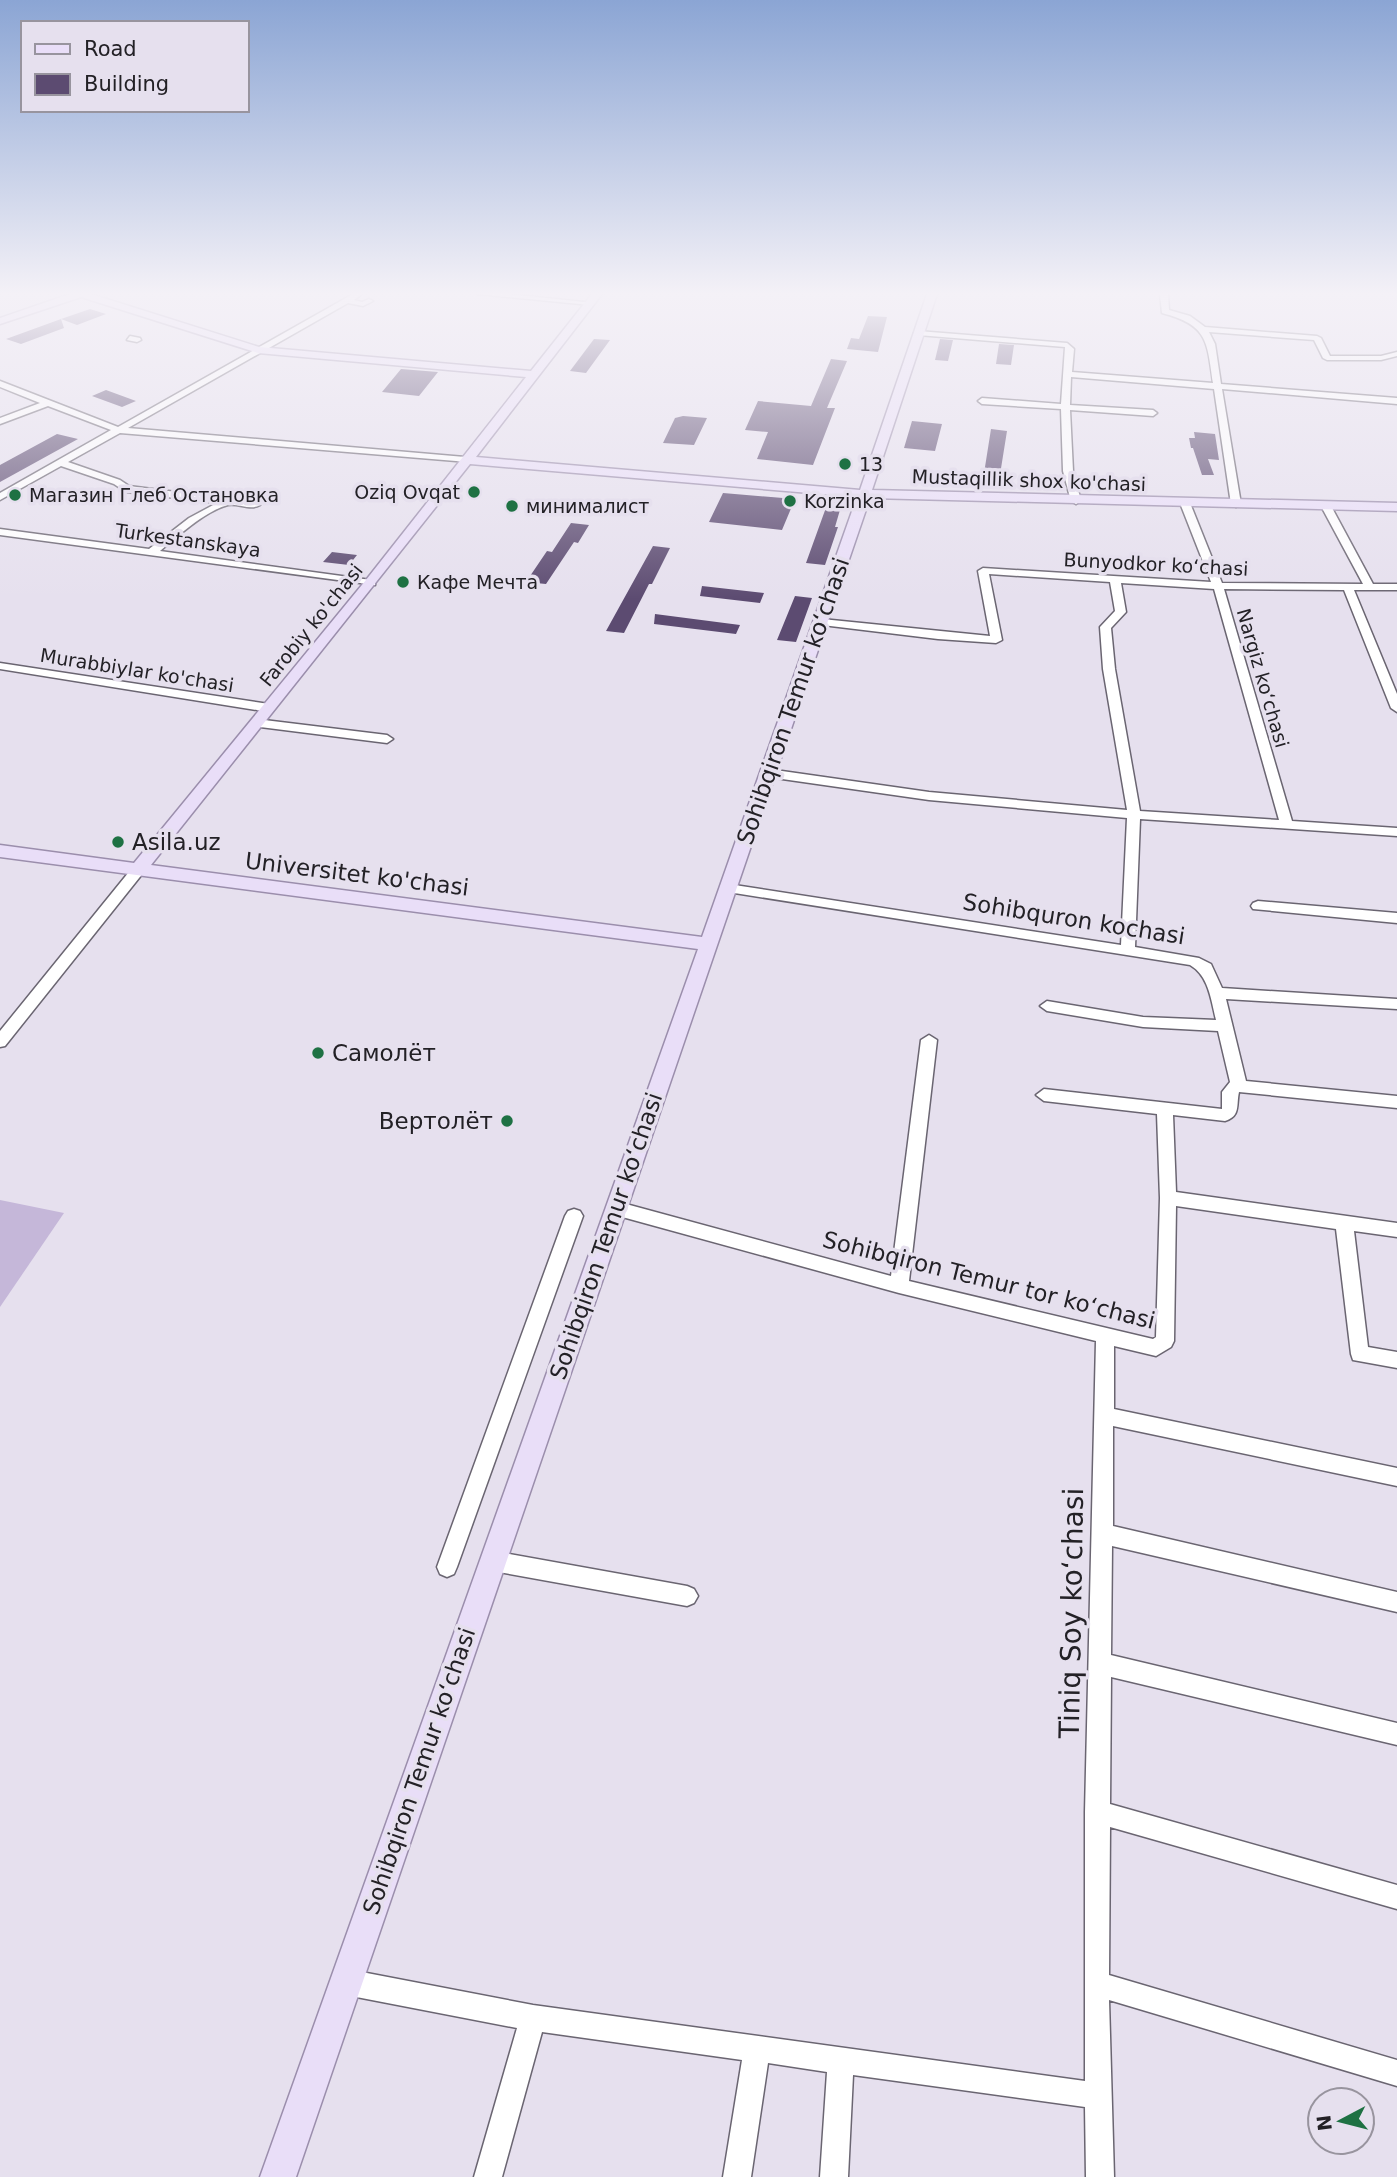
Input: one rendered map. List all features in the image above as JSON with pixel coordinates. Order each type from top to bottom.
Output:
[{"type":"main road","name":"Farobiy ko'chasi","points":[[138,870],[371,583],[515,396]]},
{"type":"main road","name":"Sohibqiron Temur koʻchasi","points":[[278,2177],[822,622],[897,396]]},
{"type":"main road","name":"Mustaqillik shox ko'chasi","points":[[465,460],[864,494],[1397,507]]},
{"type":"main road","name":"Universitet ko'chasi","points":[[0,851],[708,944]]},
{"type":"street","name":"Mustaqillik shox ko'chasi","points":[[32,396],[118,430],[465,460]]},
{"type":"street","points":[[0,497],[178,396]]},
{"type":"street","points":[[1067,396],[1071,491],[1076,501]]},
{"type":"street","points":[[1219,396],[1236,504]]},
{"type":"street","points":[[1332,396],[1397,401]]},
{"type":"street","points":[[982,401],[1153,413]]},
{"type":"street","points":[[0,421],[49,402]]},
{"type":"street","points":[[61,463],[117,482],[126,489],[255,505]]},
{"type":"street","points":[[151,553],[192,520],[229,501]]},
{"type":"street","name":"Nargiz koʻchasi","points":[[1185,503],[1218,586],[1287,825]]},
{"type":"street","points":[[1326,506],[1370,587]]},
{"type":"street","name":"Turkestanskaya","points":[[0,532],[371,583]]},
{"type":"street","name":"Bunyodkor koʻchasi","points":[[822,622],[996,640],[983,572],[1218,586],[1397,587]]},
{"type":"street","points":[[1115,580],[1121,612],[1105,629],[1134,815],[1128,951]]},
{"type":"street","points":[[1348,587],[1397,708]]},
{"type":"street","name":"Murabbiylar ko'chasi","points":[[0,666],[269,708]]},
{"type":"street","points":[[256,723],[387,740]]},
{"type":"street","points":[[768,774],[929,796],[1134,815],[1397,832]]},
{"type":"street","name":"Farobiy ko'chasi","points":[[0,1042],[138,870]]},
{"type":"street","name":"Sohibquron kochasi","points":[[728,888],[1202,964],[1217,993]]},
{"type":"street","points":[[1258,906],[1397,918]]},
{"type":"street","points":[[1239,1086],[1217,993],[1397,1004]]},
{"type":"street","points":[[1047,1006],[1143,1022],[1225,1027]]},
{"type":"street","points":[[899,1286],[929,1040]]},
{"type":"street","points":[[1044,1095],[1225,1115],[1231,1108],[1232,1088],[1239,1086],[1397,1101]]},
{"type":"street","name":"Sohibqiron Temur tor koʻchasi","points":[[615,1208],[899,1286],[1156,1348],[1165,1341],[1168,1198],[1165,1109]]},
{"type":"street","points":[[1168,1198],[1397,1230]]},
{"type":"street","points":[[447,1567],[574,1216]]},
{"type":"street","points":[[1345,1223],[1360,1354],[1397,1360]]},
{"type":"street","name":"Tiniq Soy koʻchasi","points":[[1101,2177],[1096,1984],[1105,1336]]},
{"type":"street","points":[[1102,1415],[1397,1478]]},
{"type":"street","points":[[1102,1534],[1397,1602]]},
{"type":"street","points":[[492,1561],[687,1596]]},
{"type":"street","points":[[1100,1663],[1397,1734]]},
{"type":"street","points":[[1097,1812],[1397,1897]]},
{"type":"street","points":[[346,1982],[533,2018],[1098,2096]]},
{"type":"street","points":[[1096,1984],[1397,2073]]},
{"type":"street","points":[[488,2177],[533,2018]]},
{"type":"street","points":[[737,2177],[757,2048]]},
{"type":"street","points":[[834,2177],[841,2060]]},
{"type":"shaded area","points":[[0,1200],[64,1213],[0,1307]]},
{"type":"building","points":[[92,396],[121,396],[136,401],[122,407]]},
{"type":"building","points":[[815,396],[832,396],[827,408],[835,408],[813,465],[757,459],[768,432],[745,430],[758,401],[811,406]]},
{"type":"building","points":[[675,418],[707,418],[694,445],[663,443]]},
{"type":"building","points":[[912,421],[942,424],[935,451],[904,448]]},
{"type":"building","points":[[991,429],[1007,431],[998,487],[982,486]]},
{"type":"building","points":[[1194,432],[1215,434],[1219,460],[1208,459],[1214,475],[1202,475],[1189,438],[1195,438]]},
{"type":"building","points":[[57,434],[78,439],[0,482],[0,465]]},
{"type":"building","points":[[723,493],[795,499],[782,530],[709,522]]},
{"type":"building","points":[[828,502],[842,503],[835,527],[838,527],[825,565],[806,563]]},
{"type":"building","points":[[571,523],[589,525],[578,543],[574,542],[546,584],[526,582],[547,551],[552,552]]},
{"type":"building","points":[[183,535],[210,539],[201,548],[172,544]]},
{"type":"building","points":[[653,546],[670,548],[652,584],[649,584],[624,633],[606,631]]},
{"type":"building","points":[[332,552],[357,555],[349,565],[323,562]]},
{"type":"building","points":[[702,586],[764,593],[760,603],[700,596]]},
{"type":"building","points":[[795,596],[812,598],[796,642],[777,640]]},
{"type":"building","points":[[655,614],[740,625],[736,634],[654,624]]},
{"type":"place","name":"13","points":[[845,464]]},
{"type":"place","name":"Oziq Ovqat","points":[[474,492]]},
{"type":"place","name":"Магазин Глеб Остановка","points":[[15,495]]},
{"type":"place","name":"Korzinka","points":[[790,501]]},
{"type":"place","name":"минималист","points":[[512,506]]},
{"type":"place","name":"Кафе Мечта","points":[[403,582]]},
{"type":"place","name":"Asila.uz","points":[[118,842]]},
{"type":"place","name":"Самолёт","points":[[318,1053]]},
{"type":"place","name":"Вертолёт","points":[[507,1121]]}]
